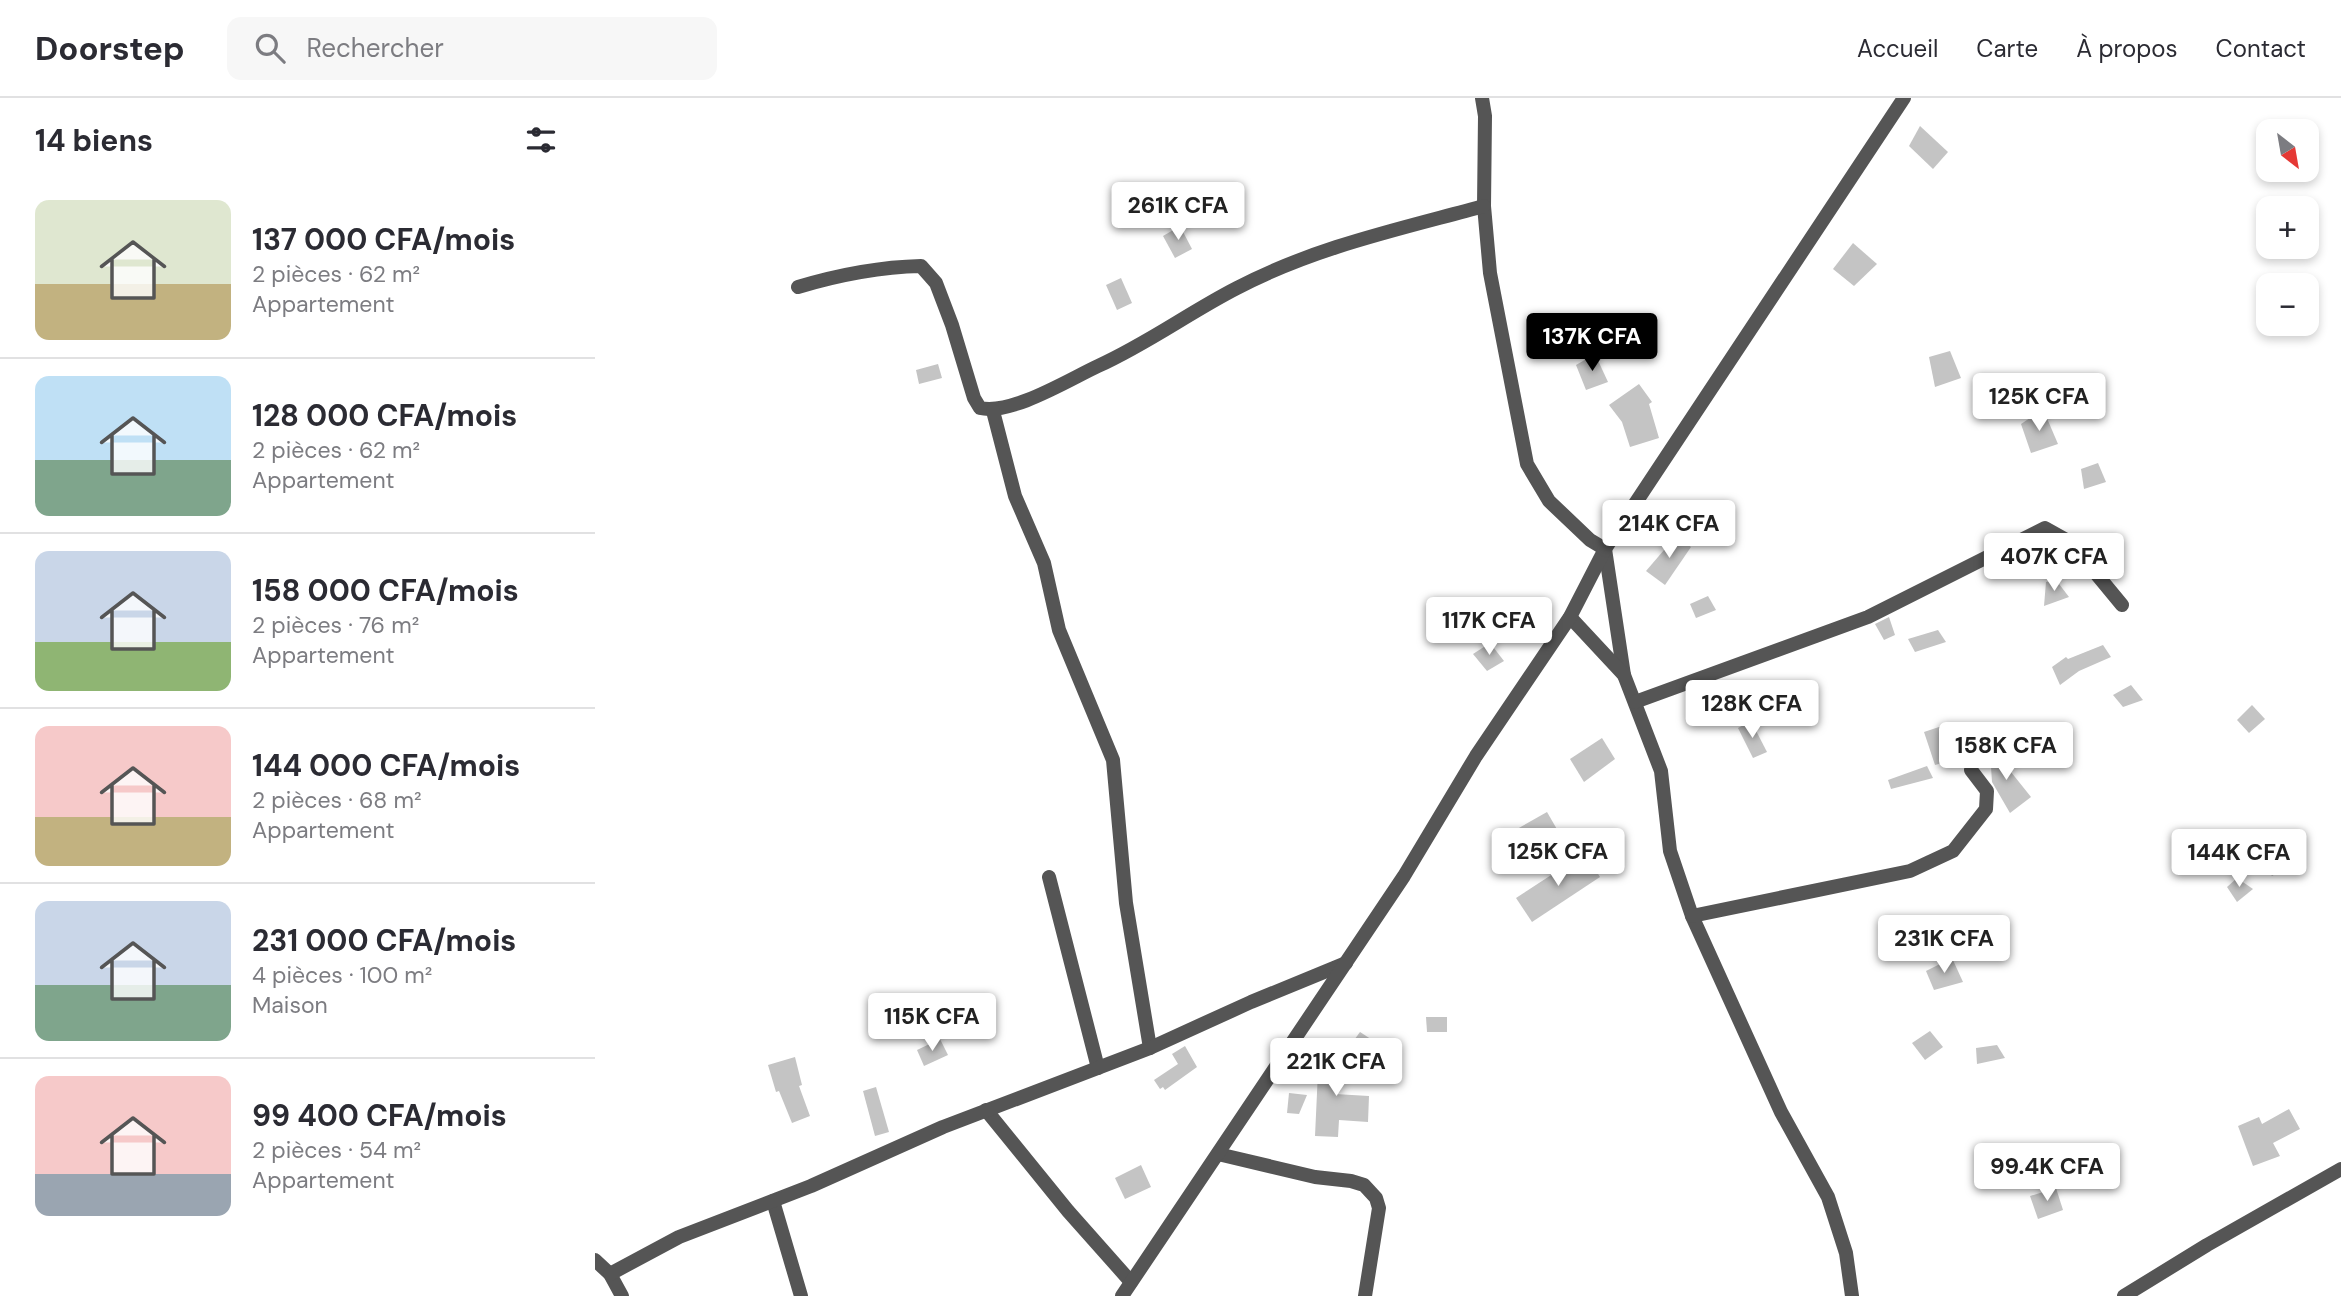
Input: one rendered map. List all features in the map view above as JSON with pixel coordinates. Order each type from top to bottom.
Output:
[{"type":"street","points":[[1482,98],[1485,116],[1485,206],[1490,273],[1527,464],[1549,501],[1590,540],[1605,550],[1624,675],[1661,771],[1670,851],[1692,916],[1781,1112],[1828,1197],[1846,1253],[1852,1296]]},
{"type":"street","points":[[1122,1296],[1348,962],[1404,876],[1476,756],[1570,617],[1605,550],[1904,98]]},
{"type":"street","points":[[798,287],[829,277],[921,266],[936,283],[974,398],[980,408],[993,411],[1024,400],[1127,353],[1238,287],[1327,248],[1485,206]]},
{"type":"street","points":[[993,411],[1015,496],[1045,564],[1059,631],[1113,760],[1126,904],[1150,1048]]},
{"type":"street","points":[[1635,702],[1868,617],[2045,528],[2070,542],[2122,605]]},
{"type":"street","points":[[1570,617],[1624,675]]},
{"type":"street","points":[[1692,916],[1910,871],[1953,850],[1986,809],[1987,791],[1971,771]]},
{"type":"street","points":[[1049,877],[1098,1068]]},
{"type":"street","points":[[610,1274],[679,1237],[773,1201],[986,1110],[1150,1048],[1348,962]]},
{"type":"street","points":[[986,1110],[1068,1211],[1131,1282]]},
{"type":"street","points":[[1218,1154],[1315,1177],[1364,1185],[1376,1198],[1379,1208],[1365,1296]]},
{"type":"street","points":[[2124,1296],[2341,1169]]},
{"type":"street","points":[[773,1201],[801,1296]]},
{"type":"street","points":[[595,1260],[610,1274],[622,1296]]},
{"type":"building","points":[[1920,126],[1948,152],[1933,169],[1909,146]]},
{"type":"building","points":[[1180,226],[1192,249],[1175,258],[1163,236]]},
{"type":"building","points":[[1853,243],[1877,264],[1854,286],[1833,269]]},
{"type":"building","points":[[1121,278],[1132,303],[1117,310],[1106,285]]},
{"type":"building","points":[[1950,351],[1961,378],[1935,387],[1929,357]]},
{"type":"building","points":[[1595,354],[1608,382],[1586,390],[1576,365]]},
{"type":"building","points":[[938,364],[942,378],[919,384],[916,370]]},
{"type":"building","points":[[1639,384],[1652,402],[1649,404],[1659,438],[1630,447],[1622,422],[1609,405]]},
{"type":"building","points":[[2043,409],[2058,444],[2031,453],[2021,424]]},
{"type":"building","points":[[2098,463],[2106,482],[2084,489],[2081,469]]},
{"type":"building","points":[[1676,536],[1691,547],[1665,585],[1646,571]]},
{"type":"building","points":[[2056,580],[2069,597],[2044,606],[2046,582]]},
{"type":"building","points":[[1708,596],[1716,610],[1696,618],[1690,604]]},
{"type":"building","points":[[1889,617],[1895,635],[1884,640],[1875,624]]},
{"type":"building","points":[[1938,630],[1946,642],[1915,652],[1908,639]]},
{"type":"building","points":[[1490,643],[1504,661],[1487,671],[1473,654]]},
{"type":"building","points":[[2103,645],[2111,657],[2079,671],[2060,685],[2052,667],[2066,657],[2068,659]]},
{"type":"building","points":[[2131,685],[2143,700],[2123,707],[2113,695]]},
{"type":"building","points":[[2252,705],[2265,719],[2249,733],[2237,720]]},
{"type":"building","points":[[1751,721],[1767,752],[1753,758],[1738,728]]},
{"type":"building","points":[[1942,726],[1954,760],[1935,765],[1924,732]]},
{"type":"building","points":[[1989,736],[2007,767],[2031,797],[2010,813],[1992,782]]},
{"type":"building","points":[[1602,738],[1615,759],[1584,782],[1570,759]]},
{"type":"building","points":[[1927,766],[1933,778],[1891,789],[1888,780]]},
{"type":"building","points":[[1547,812],[1558,831],[1520,851],[1517,829]]},
{"type":"building","points":[[2273,842],[2288,866],[2272,876],[2256,854]]},
{"type":"building","points":[[1585,853],[1600,877],[1532,922],[1516,898]]},
{"type":"building","points":[[2237,878],[2253,889],[2237,902],[2227,887]]},
{"type":"building","points":[[1952,958],[1963,982],[1934,990],[1926,971]]},
{"type":"building","points":[[1426,1017],[1447,1017],[1447,1032],[1427,1032]]},
{"type":"building","points":[[1930,1031],[1943,1047],[1925,1060],[1912,1043]]},
{"type":"building","points":[[1360,1032],[1380,1045],[1366,1065],[1346,1051]]},
{"type":"building","points":[[940,1039],[948,1055],[924,1066],[917,1050]]},
{"type":"building","points":[[1997,1045],[2005,1058],[1977,1064],[1976,1048]]},
{"type":"building","points":[[1185,1046],[1197,1067],[1165,1090],[1163,1087],[1160,1089],[1154,1080],[1178,1064],[1172,1054]]},
{"type":"building","points":[[1319,1050],[1349,1063],[1335,1094],[1369,1096],[1368,1122],[1339,1120],[1338,1137],[1315,1136]]},
{"type":"building","points":[[795,1057],[802,1085],[799,1086],[810,1116],[792,1123],[779,1091],[776,1092],[768,1065]]},
{"type":"building","points":[[876,1087],[889,1132],[875,1136],[863,1091]]},
{"type":"building","points":[[1289,1093],[1307,1095],[1299,1114],[1287,1113]]},
{"type":"building","points":[[2289,1109],[2300,1129],[2273,1143],[2280,1156],[2253,1166],[2238,1126],[2259,1117],[2262,1124]]},
{"type":"building","points":[[2072,1160],[2077,1171],[2058,1180],[2052,1169]]},
{"type":"building","points":[[1141,1165],[1151,1187],[1125,1199],[1115,1178]]},
{"type":"building","points":[[2056,1188],[2063,1210],[2038,1219],[2030,1196]]}]
